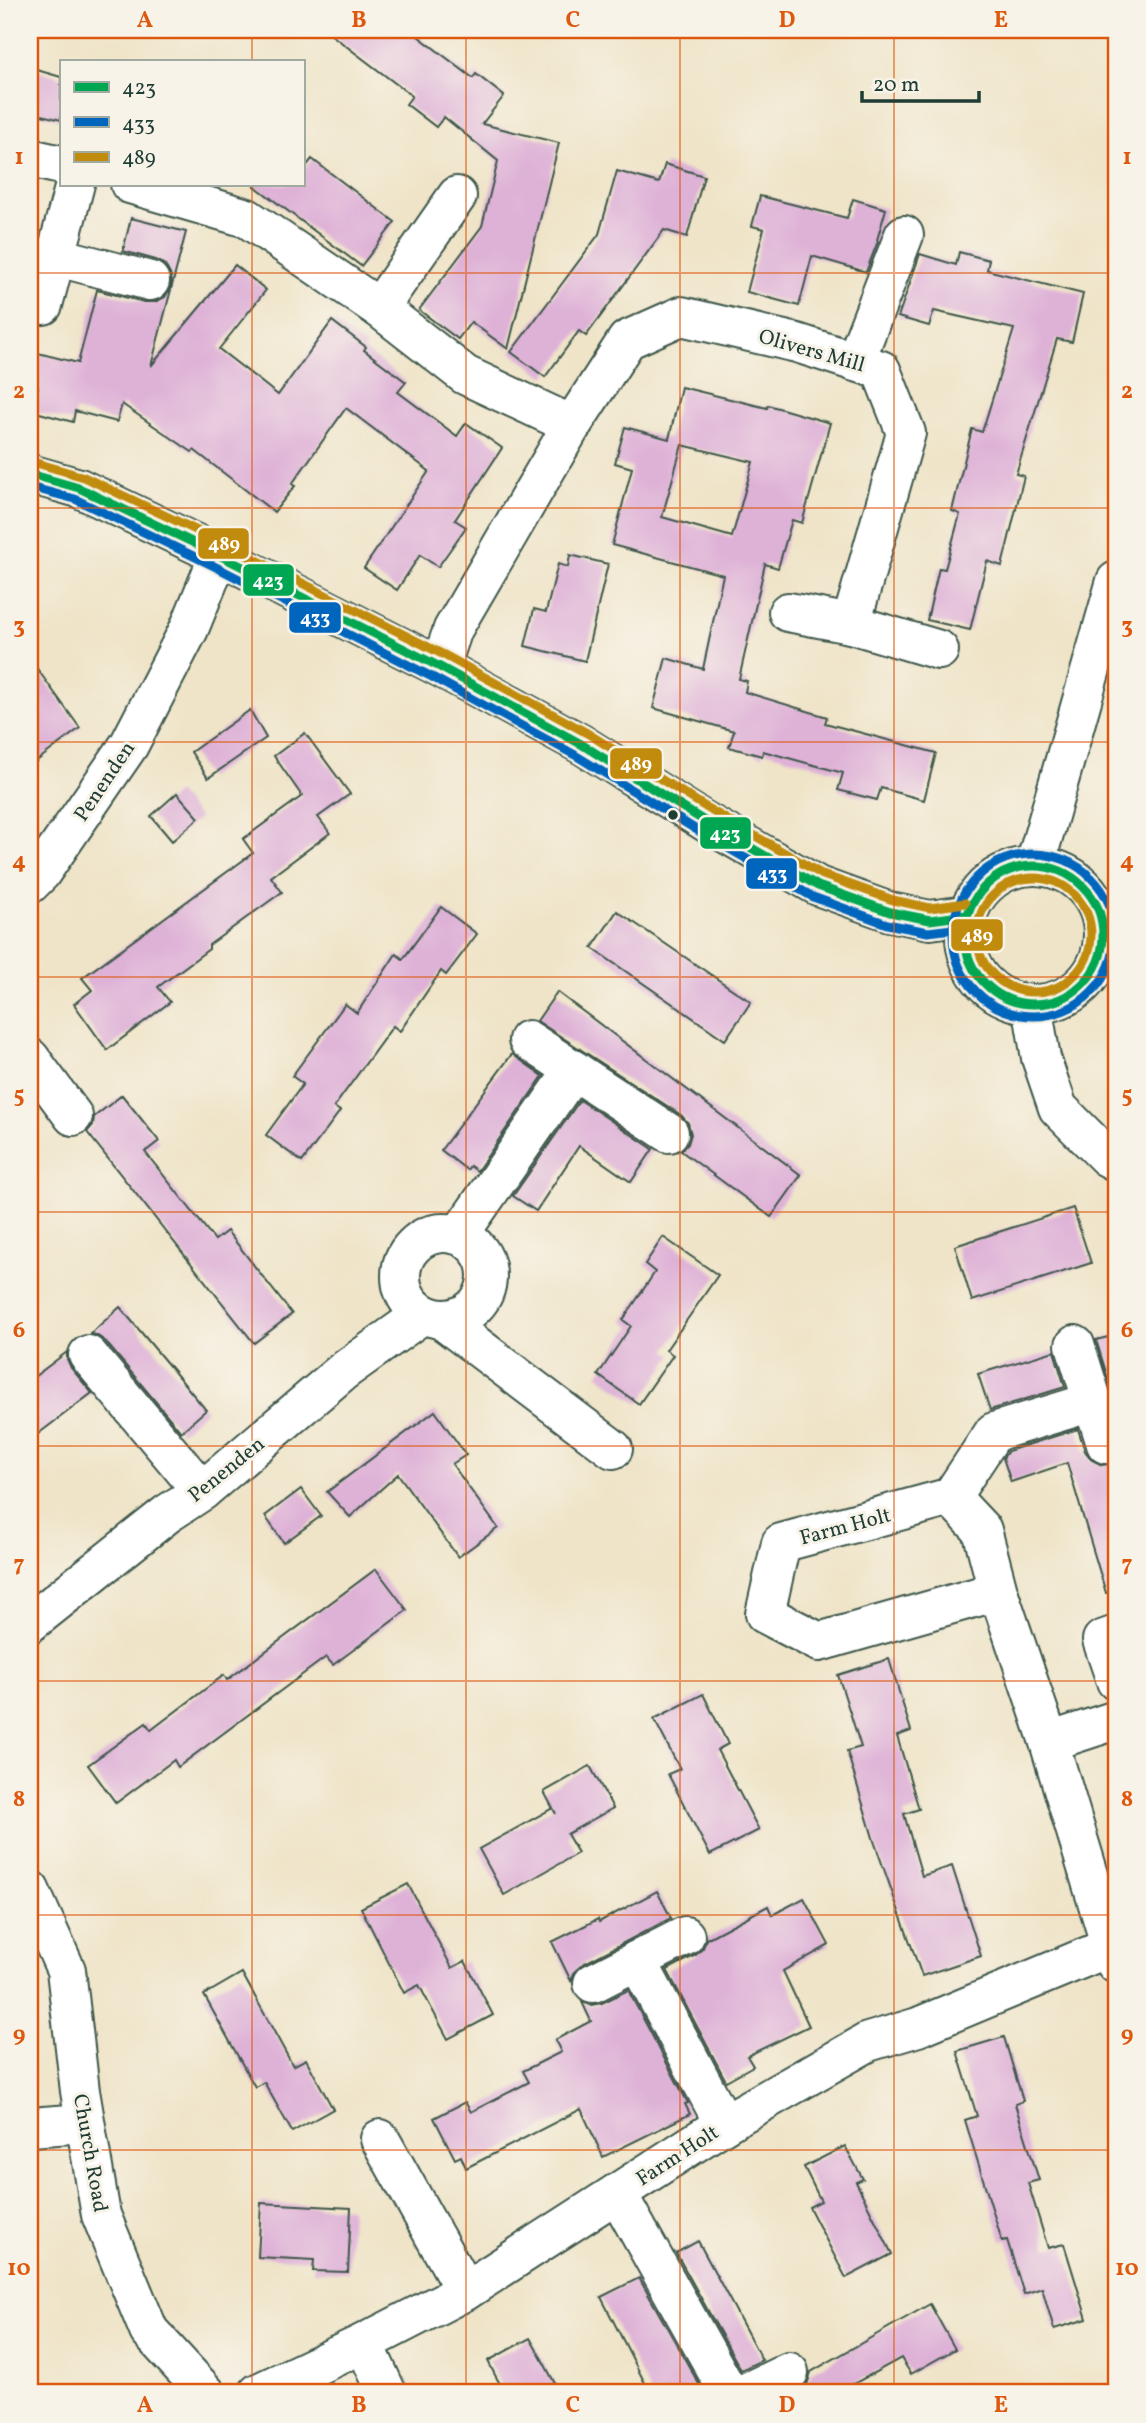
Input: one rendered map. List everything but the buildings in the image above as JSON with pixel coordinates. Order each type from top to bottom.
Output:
[{"type":"street","points":[[30,158],[60,165]]},
{"type":"street","points":[[43,305],[74,186]]},
{"type":"street","points":[[146,186],[171,189],[247,218],[379,308],[464,375],[572,425]]},
{"type":"street","points":[[379,308],[457,196]]},
{"type":"street","points":[[855,362],[904,235]]},
{"type":"street","points":[[54,257],[150,281]]},
{"type":"street","name":"Olivers Mill","points":[[440,667],[453,629],[572,425],[627,340],[681,316],[797,343],[881,370],[905,433],[851,624]]},
{"type":"street","points":[[30,474],[79,488],[219,555],[440,667],[581,744],[706,822],[818,886],[890,912],[930,920],[967,915]]},
{"type":"street","name":"Penenden","points":[[30,884],[41,873],[129,745],[189,629],[219,555]]},
{"type":"street","points":[[1035,864],[1116,581]]},
{"type":"street","points":[[788,612],[851,624],[939,650]]},
{"type":"street","points":[[1035,864],[1062,871],[1085,887],[1100,911],[1110,940],[1097,965],[1081,986],[1058,1000],[1032,1005],[1011,1001],[992,991],[977,976],[968,957],[964,936],[967,915],[977,895],[992,878],[1012,868],[1035,864]]},
{"type":"street","points":[[1032,1005],[1041,1058],[1058,1108],[1107,1157],[1116,1162]]},
{"type":"street","points":[[528,1040],[669,1133]]},
{"type":"street","points":[[30,1058],[73,1116]]},
{"type":"street","points":[[574,1070],[459,1235],[444,1232],[423,1238],[412,1247],[404,1260],[400,1277],[404,1292],[412,1305],[613,1448]]},
{"type":"street","name":"Penenden","points":[[30,1623],[167,1514],[202,1491],[342,1372],[432,1317],[456,1318],[470,1312],[480,1301],[486,1287],[485,1261],[477,1247],[459,1235]]},
{"type":"street","points":[[1075,1345],[1106,1444]]},
{"type":"street","points":[[88,1354],[202,1491]]},
{"type":"street","points":[[951,1497],[994,1432],[1092,1402]]},
{"type":"street","name":"Farm Holt","points":[[258,2393],[364,2343],[464,2291],[724,2124],[868,2042],[918,2027],[1113,1955],[1049,1742],[998,1591],[982,1530],[951,1497],[781,1544],[765,1614],[819,1642],[998,1591]]},
{"type":"street","points":[[1116,1635],[1101,1640],[1116,1681]]},
{"type":"street","points":[[1049,1742],[1116,1720]]},
{"type":"street","name":"Church Road","points":[[30,1890],[66,1970],[84,2123],[101,2214],[149,2331],[206,2393]]},
{"type":"street","points":[[593,1983],[685,1936]]},
{"type":"street","points":[[637,1960],[724,2124]]},
{"type":"street","points":[[30,2127],[84,2123]]},
{"type":"street","points":[[380,2139],[464,2291]]},
{"type":"street","points":[[617,2193],[729,2393]]},
{"type":"street","points":[[364,2343],[387,2393]]},
{"type":"street","points":[[745,2393],[789,2372]]},
{"type":"transit line","name":"489","points":[[33,462],[84,477],[225,544],[446,656],[587,733],[712,811],[823,875],[893,900],[930,908],[965,903]]},
{"type":"transit line","name":"423","points":[[30,474],[79,488],[219,555],[440,667],[581,744],[706,822],[818,886],[890,912],[930,920],[967,915]]},
{"type":"transit line","name":"433","points":[[30,487],[75,499],[434,678],[575,755],[813,897],[887,924],[928,932],[969,927]]},
{"type":"transit line","name":"433","points":[[1034,854],[1065,860],[1092,877],[1109,904],[1115,935],[1109,966],[1092,993],[1065,1010],[1034,1016],[1003,1010],[976,993],[959,966],[953,935],[959,904],[976,877],[1003,860],[1034,854]]},
{"type":"transit line","name":"423","points":[[1034,866],[1060,871],[1083,886],[1098,909],[1103,935],[1098,961],[1083,984],[1060,999],[1034,1004],[1008,999],[985,984],[970,961],[965,935],[970,909],[985,886],[1008,871],[1034,866]]},
{"type":"transit line","name":"489","points":[[1034,878],[1056,882],[1074,895],[1087,913],[1091,935],[1087,957],[1074,975],[1056,988],[1034,992],[1012,988],[994,975],[981,957],[977,935],[981,913],[994,895],[1012,882],[1034,878]]}]
